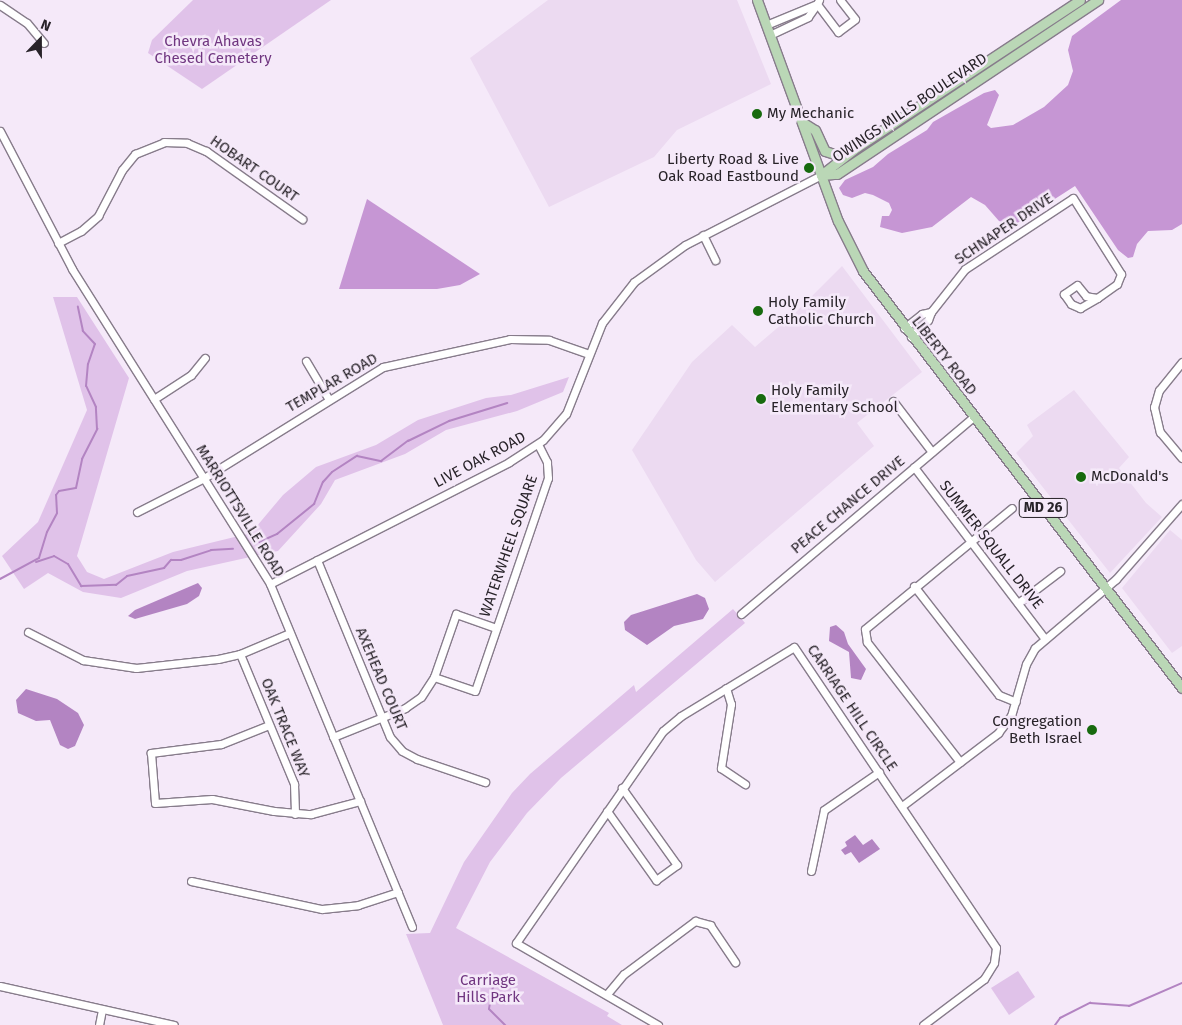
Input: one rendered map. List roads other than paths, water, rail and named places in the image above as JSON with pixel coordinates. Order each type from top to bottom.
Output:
[{"type":"main road","name":"LIBERTY ROAD","points":[[757,0],[821,175],[857,261],[904,328],[1182,688]]},
{"type":"main road","name":"OWINGS MILLS BOULEVARD","points":[[821,175],[858,147],[1080,0]]},
{"type":"main road","name":"OWINGS MILLS BOULEVARD","points":[[821,175],[836,174],[1098,0]]},
{"type":"main road","points":[[802,122],[815,130],[822,148],[830,154],[837,155],[852,146],[858,147]]},
{"type":"street","points":[[818,2],[838,32],[855,19],[840,0]]},
{"type":"street","points":[[766,25],[818,2]]},
{"type":"street","points":[[770,35],[808,17],[818,2]]},
{"type":"street","points":[[0,5],[27,23],[44,43]]},
{"type":"street","name":"MARRIOTTSVILLE ROAD","points":[[0,131],[58,243],[270,584],[412,927]]},
{"type":"street","name":"HOBART COURT","points":[[58,243],[81,231],[98,216],[122,170],[135,154],[164,142],[187,143],[206,151],[302,219]]},
{"type":"street","name":"LIVE OAK ROAD","points":[[270,584],[538,444],[566,414],[588,354],[602,323],[634,282],[668,255],[703,235],[821,175]]},
{"type":"street","name":"SCHNAPER DRIVE","points":[[911,337],[928,320],[931,312],[965,269],[1072,198],[1121,274],[1117,284],[1097,298]]},
{"type":"street","points":[[703,235],[715,260]]},
{"type":"street","name":"SCHNAPER DRIVE","points":[[904,328],[922,314],[931,312]]},
{"type":"street","name":"TEMPLAR ROAD","points":[[137,512],[204,478],[328,398],[383,367],[510,339],[549,340],[588,354]]},
{"type":"street","points":[[154,399],[191,375],[205,358]]},
{"type":"street","points":[[306,361],[328,398]]},
{"type":"street","points":[[1182,362],[1159,390],[1154,407],[1160,432],[1182,458]]},
{"type":"street","points":[[893,401],[932,452]]},
{"type":"street","name":"PEACE CHANCE DRIVE","points":[[741,614],[973,417]]},
{"type":"street","name":"WATERWHEEL SQUARE","points":[[434,677],[475,691],[548,478],[547,462],[538,444]]},
{"type":"street","name":"SUMMER SQUALL DRIVE","points":[[914,468],[1046,638]]},
{"type":"street","points":[[902,806],[998,733],[1006,724],[1016,702],[1026,664],[1046,638],[1106,590],[1182,504]]},
{"type":"street","points":[[960,762],[865,637],[867,624],[1012,508]]},
{"type":"street","name":"AXEHEAD COURT","points":[[317,560],[390,737],[402,751],[485,782]]},
{"type":"street","points":[[1018,603],[1060,570]]},
{"type":"street","points":[[914,586],[999,695],[1016,702]]},
{"type":"street","name":"WATERWHEEL SQUARE","points":[[333,737],[382,718],[421,697],[434,677],[456,614],[496,628]]},
{"type":"street","points":[[28,632],[83,660],[121,668],[136,668],[240,654],[290,633]]},
{"type":"street","name":"CARRIAGE HILL CIRCLE","points":[[658,1025],[516,943],[663,731],[726,688],[794,647],[996,948],[994,964],[984,979],[922,1025]]},
{"type":"street","name":"OAK TRACE WAY","points":[[240,654],[294,784],[295,814]]},
{"type":"street","points":[[726,688],[731,704],[721,768],[745,784]]},
{"type":"street","points":[[269,725],[221,744],[151,753],[155,803],[212,799],[295,814],[330,811],[360,801]]},
{"type":"street","points":[[811,871],[824,810],[879,772]]},
{"type":"street","points":[[607,811],[656,880],[677,864],[622,788]]},
{"type":"street","points":[[191,881],[322,909],[358,906],[398,892]]},
{"type":"street","points":[[607,994],[624,974],[695,921],[710,925],[735,962]]},
{"type":"street","points":[[0,986],[174,1025]]},
{"type":"street","points":[[99,1025],[102,1009]]},
{"type":"waterway","points":[[0,579],[39,558],[47,532],[57,513],[56,495],[59,491],[76,488],[82,459],[97,429],[96,407],[86,386],[88,364],[95,344],[83,331],[78,307]]},
{"type":"waterway","points":[[259,542],[277,534],[314,504],[323,482],[332,472],[357,456],[381,461],[408,441],[449,421],[507,403]]},
{"type":"waterway","points":[[36,562],[54,556],[68,564],[81,586],[116,585],[127,576],[164,568],[171,560],[181,560],[211,550],[233,549]]},
{"type":"waterway","points":[[1055,1025],[1060,1018],[1090,1003],[1129,1006],[1182,983]]},
{"type":"waterway","points":[[493,986],[489,1009],[505,1025]]},
{"type":"place","name":"My Mechanic","points":[[757,114]]},
{"type":"place","name":"Liberty Road & Live Oak Road Eastbound","points":[[809,168]]},
{"type":"place","name":"Holy Family Catholic Church","points":[[758,311]]},
{"type":"place","name":"Holy Family Elementary School","points":[[761,399]]},
{"type":"place","name":"McDonald's","points":[[1081,477]]},
{"type":"place","name":"Congregation Beth Israel","points":[[1092,730]]},
{"type":"park label","name":"Chevra Ahavas Chesed Cemetery","points":[[213,50]]},
{"type":"park label","name":"Carriage Hills Park","points":[[488,988]]}]
